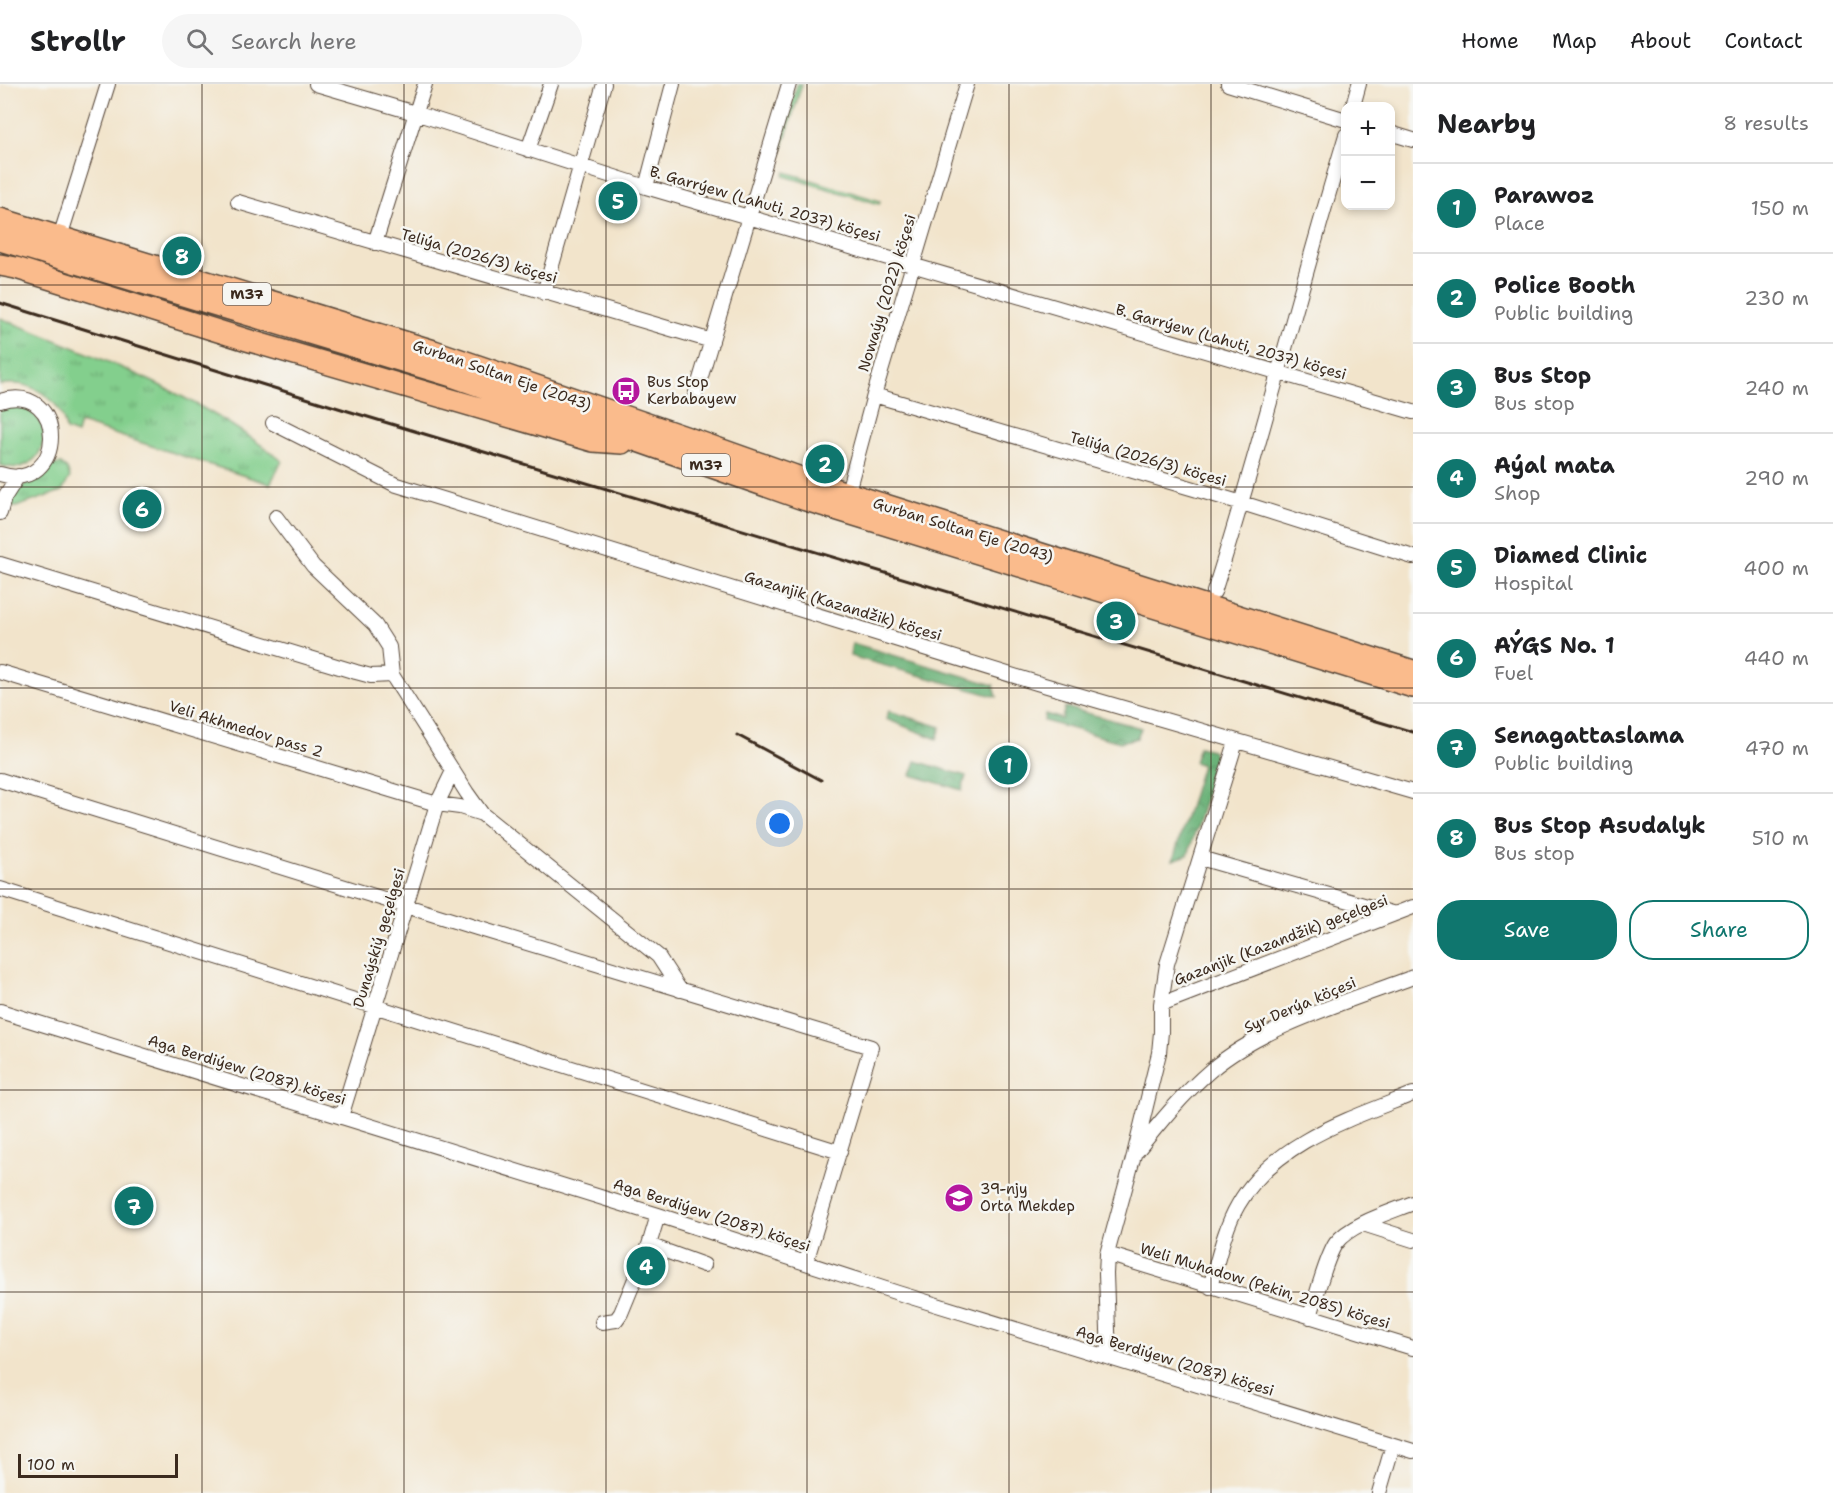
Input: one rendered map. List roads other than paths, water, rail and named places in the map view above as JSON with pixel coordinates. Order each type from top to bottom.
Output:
[{"type":"highway","name":"Gurban Soltan Eje (2043)","points":[[0,219],[434,351],[845,503],[1413,687]]},
{"type":"highway","name":"Gurban Soltan Eje (2043)","points":[[0,240],[452,376],[647,444],[1413,671]]},
{"type":"highway","points":[[0,265],[592,441],[647,444]]},
{"type":"street","points":[[60,237],[108,84]]},
{"type":"street","name":"B. Garrýew (Lahuti, 2037) köçesi","points":[[316,84],[415,113],[646,187],[1413,412]]},
{"type":"street","points":[[375,243],[424,84]]},
{"type":"street","points":[[528,150],[551,84]]},
{"type":"street","points":[[544,293],[604,84]]},
{"type":"street","points":[[646,187],[673,84]]},
{"type":"street","points":[[695,396],[789,84]]},
{"type":"street","name":"Nowaýy (2022) köçesi","points":[[845,503],[855,458],[968,84]]},
{"type":"street","points":[[1228,84],[1341,118]]},
{"type":"street","points":[[1354,102],[1359,84]]},
{"type":"street","points":[[1395,135],[1413,140]]},
{"type":"street","points":[[1214,592],[1242,503],[1313,244],[1341,152]]},
{"type":"street","name":"Teliýa (2026/3) köçesi","points":[[238,202],[712,341]]},
{"type":"street","name":"Teliýa (2026/3) köçesi","points":[[874,395],[1242,503],[1413,557]]},
{"type":"street","points":[[0,401],[16,398],[30,402],[42,410],[52,429],[52,444],[47,457],[38,468],[18,476],[0,474]]},
{"type":"street","name":"Gazanjik (Kazandžik) köçesi","points":[[273,423],[394,484],[1038,683],[1413,792]]},
{"type":"street","points":[[0,513],[4,498],[18,476]]},
{"type":"street","points":[[276,517],[313,566],[375,625],[389,647],[393,675],[453,771],[483,814],[658,956],[680,990]]},
{"type":"street","points":[[0,564],[356,672],[371,676],[393,675]]},
{"type":"street","name":"Veli Akhmedov pass 2","points":[[0,672],[437,804],[460,807],[483,814]]},
{"type":"street","points":[[1109,1358],[1107,1254],[1159,1053],[1161,1004],[1167,964],[1236,742]]},
{"type":"street","name":"Dunaýskiý geçelgesi","points":[[341,1117],[437,804],[453,771]]},
{"type":"street","points":[[0,780],[871,1047],[806,1262]]},
{"type":"street","points":[[1200,858],[1395,914]]},
{"type":"street","points":[[0,889],[840,1152]]},
{"type":"street","name":"Gazanjik (Kazandžik) geçelgesi","points":[[1161,1004],[1413,907]]},
{"type":"street","name":"Syr Derýa köçesi","points":[[1134,1155],[1171,1109],[1212,1069],[1238,1051],[1274,1031],[1413,977]]},
{"type":"street","name":"Aga Berdiýew (2087) köçesi","points":[[0,1011],[658,1215],[898,1293],[1413,1451]]},
{"type":"street","points":[[1210,1287],[1232,1218],[1248,1191],[1279,1159],[1317,1134],[1413,1094]]},
{"type":"street","points":[[1310,1317],[1335,1245],[1341,1237],[1363,1224],[1413,1203]]},
{"type":"street","points":[[602,1322],[616,1320],[621,1313],[649,1245],[658,1215]]},
{"type":"street","points":[[1363,1224],[1413,1240]]},
{"type":"street","points":[[649,1245],[704,1265]]},
{"type":"street","name":"Weli Muhadow (Pekin, 2085) köçesi","points":[[1107,1254],[1413,1348]]},
{"type":"street","points":[[1378,1493],[1394,1445]]},
{"type":"railway","points":[[0,303],[348,411],[1413,732]]},
{"type":"railway","points":[[737,735],[821,780]]},
{"type":"place","name":"Diamed Clinic","points":[[618,201]]},
{"type":"place","name":"Bus Stop Asudalyk","points":[[182,256]]},
{"type":"place","name":"Bus Stop Kerbabayew","points":[[626,391]]},
{"type":"place","name":"Police Booth","points":[[825,464]]},
{"type":"place","name":"AÝGS No. 1","points":[[142,509]]},
{"type":"place","name":"Bus Stop","points":[[1116,621]]},
{"type":"place","name":"Parawoz","points":[[1008,765]]},
{"type":"place","name":"39-njy Orta Mekdep","points":[[959,1198]]},
{"type":"place","name":"Senagattaslama","points":[[134,1206]]},
{"type":"place","name":"Aýal mata","points":[[646,1266]]}]
